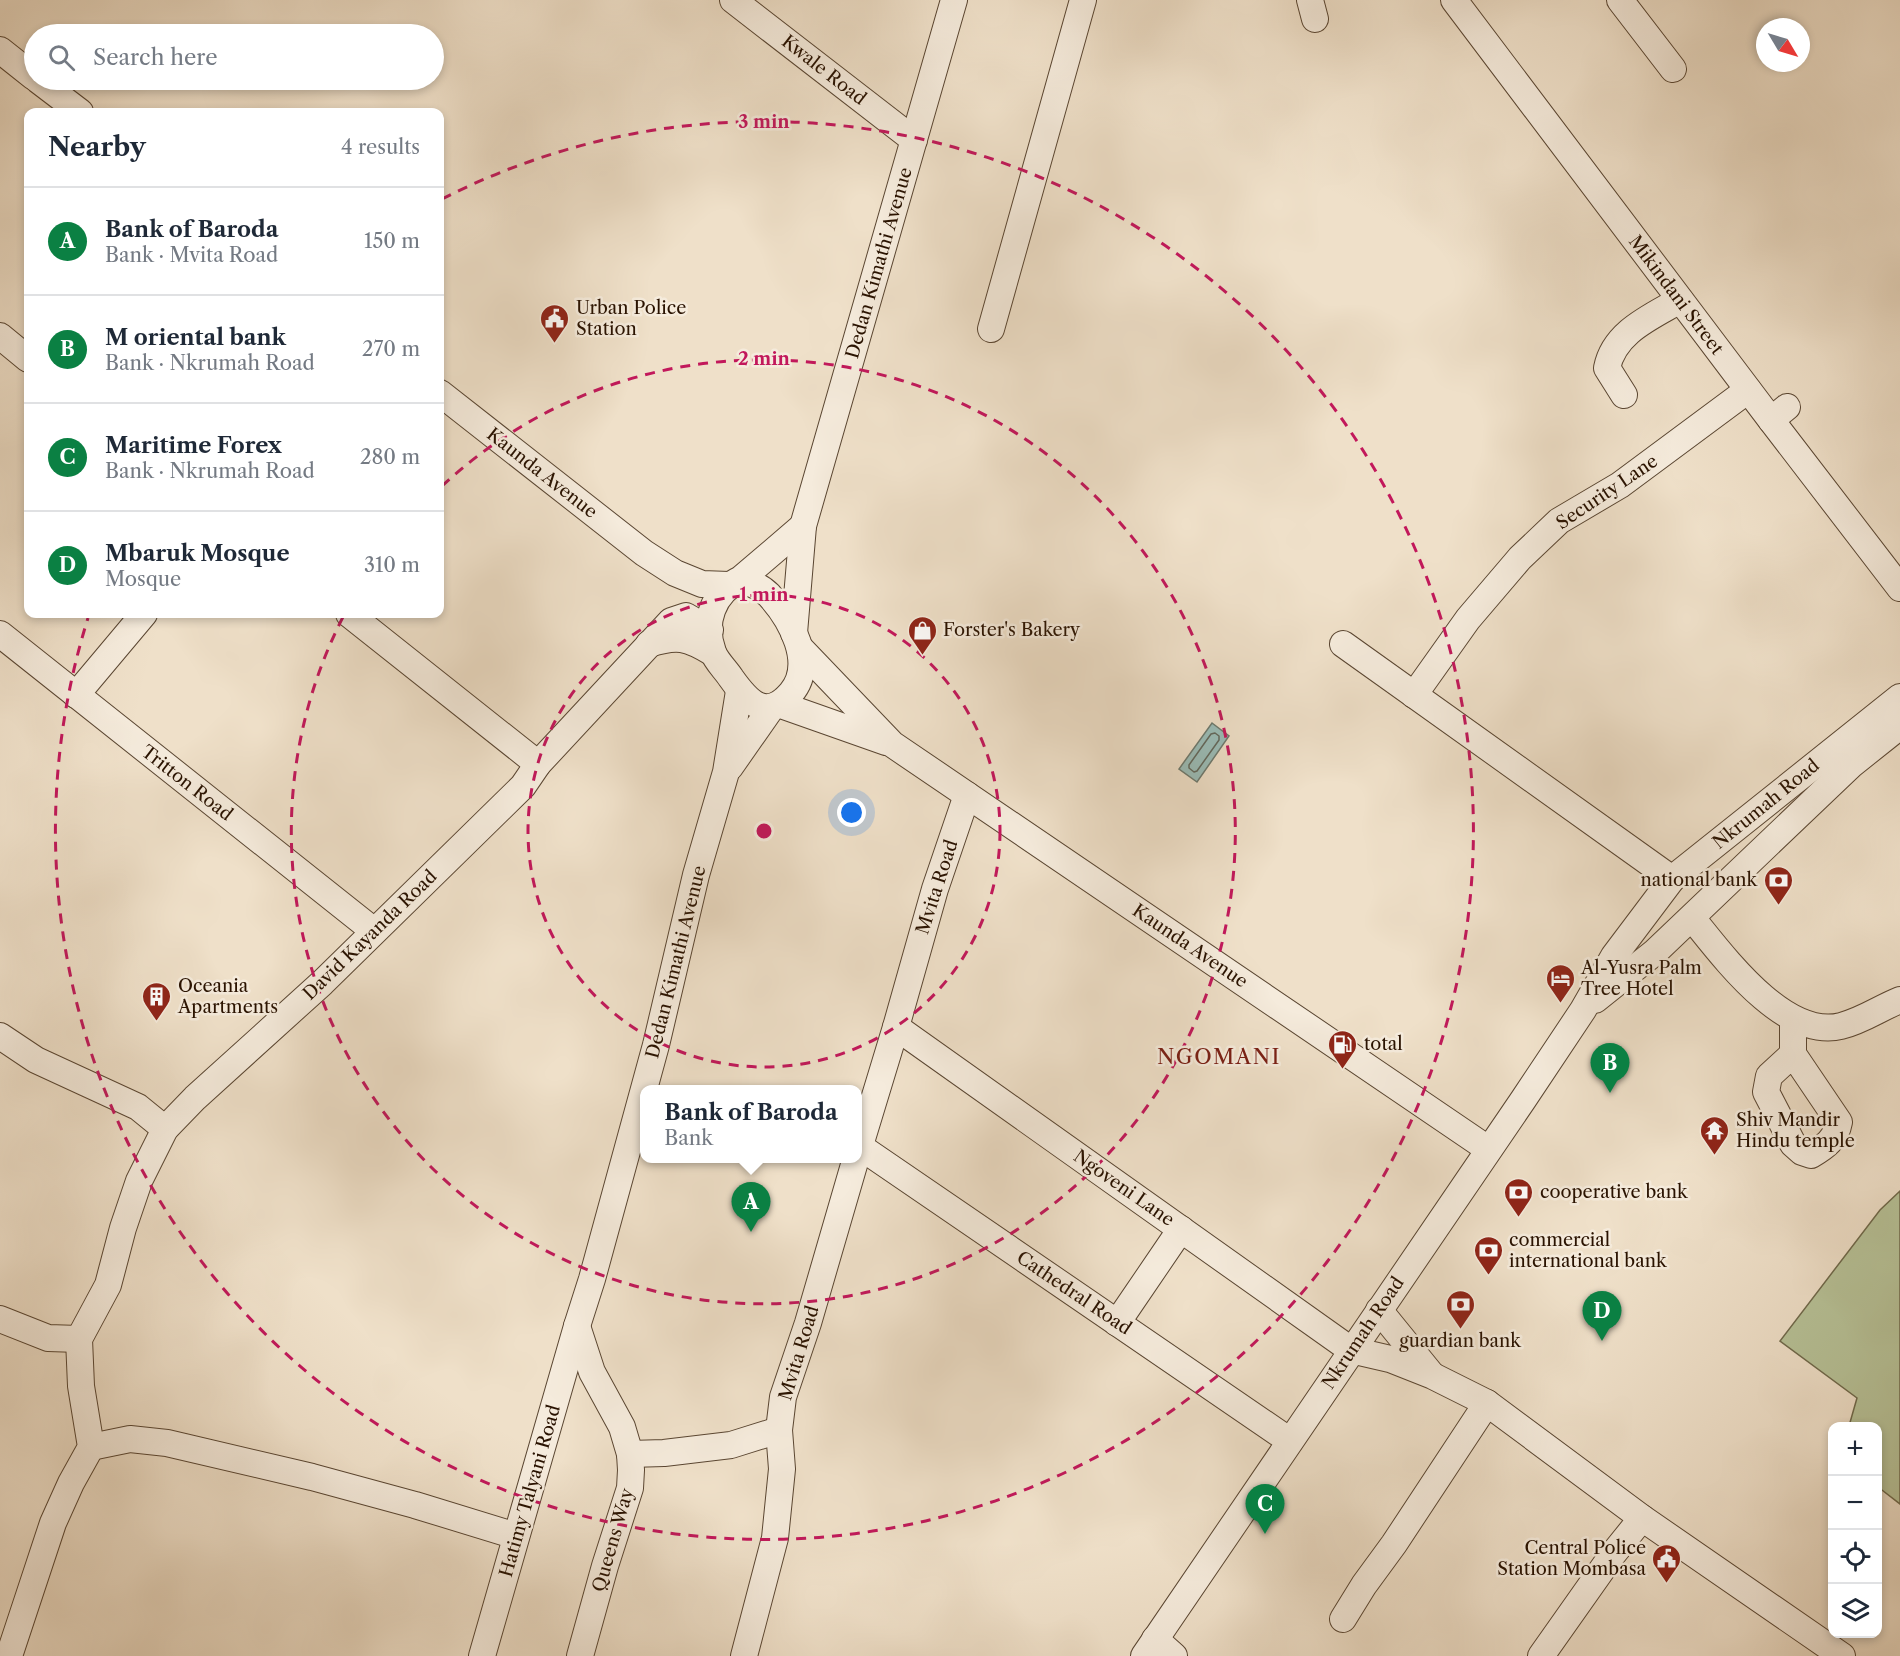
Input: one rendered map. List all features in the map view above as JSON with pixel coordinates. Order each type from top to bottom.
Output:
[{"type":"street","name":"Kwale Road","points":[[733,0],[914,140]]},
{"type":"street","name":"Dedan Kimathi Avenue","points":[[798,641],[803,526],[954,0]]},
{"type":"street","points":[[991,329],[1083,0]]},
{"type":"street","name":"Mikindani Street","points":[[1454,0],[1748,390],[1779,413],[1900,588]]},
{"type":"street","points":[[1620,0],[1673,69]]},
{"type":"street","points":[[0,50],[24,69]]},
{"type":"street","points":[[51,90],[75,108]]},
{"type":"street","points":[[1624,395],[1607,368],[1613,348],[1630,330],[1680,300]]},
{"type":"street","points":[[0,336],[24,355]]},
{"type":"street","name":"Security Lane","points":[[1414,695],[1468,619],[1520,558],[1559,521],[1620,485],[1748,390]]},
{"type":"street","name":"Kaunda Avenue","points":[[444,396],[644,553]]},
{"type":"street","points":[[711,635],[716,600],[803,526]]},
{"type":"street","points":[[644,553],[675,573],[702,584],[735,582],[755,585],[768,595],[798,641],[892,744]]},
{"type":"street","points":[[644,553],[711,635],[739,691],[755,704],[777,706],[892,744]]},
{"type":"street","points":[[76,695],[141,618]]},
{"type":"street","points":[[354,618],[538,764]]},
{"type":"street","name":"Tritton Road","points":[[0,634],[374,932]]},
{"type":"street","name":"David Kayanda Road","points":[[79,1339],[108,1285],[123,1228],[139,1181],[165,1129],[195,1098],[322,983],[523,786],[538,764],[649,644],[669,638],[711,635]]},
{"type":"street","points":[[777,706],[796,688],[801,669],[798,641]]},
{"type":"street","points":[[1343,644],[1672,879]]},
{"type":"street","name":"Dedan Kimathi Avenue","points":[[645,1085],[696,875],[726,772],[739,691]]},
{"type":"street","name":"Nkrumah Road","points":[[1149,1648],[1583,1010],[1614,956],[1672,879],[1900,697]]},
{"type":"street","name":"Dedan Kimathi Avenue","points":[[726,772],[777,706]]},
{"type":"street","name":"Nkrumah Road","points":[[1583,1010],[1655,952],[1851,765],[1900,726]]},
{"type":"street","name":"Kaunda Avenue","points":[[892,744],[1488,1149]]},
{"type":"street","name":"Mvita Road","points":[[862,1136],[935,889],[967,795]]},
{"type":"street","points":[[1706,852],[1732,879]]},
{"type":"street","points":[[1692,918],[1740,977],[1793,1020],[1816,1026],[1839,1027],[1900,1000]]},
{"type":"street","points":[[1793,1020],[1793,1054]]},
{"type":"street","name":"Ngoveni Lane","points":[[896,1027],[1352,1350]]},
{"type":"street","points":[[0,1036],[36,1060],[138,1107],[165,1129]]},
{"type":"street","name":"Dedan Kimathi Avenue","points":[[577,1326],[640,1104]]},
{"type":"street","name":"Cathedral Road","points":[[862,1155],[1117,1323],[1290,1441]]},
{"type":"street","name":"Mvita Road","points":[[744,1656],[775,1538],[782,1469],[779,1430],[783,1397],[808,1323],[854,1163]]},
{"type":"street","points":[[1117,1323],[1182,1229]]},
{"type":"street","points":[[1379,1310],[1433,1376]]},
{"type":"street","points":[[0,1319],[48,1338],[79,1339],[81,1386],[91,1447],[53,1523],[9,1656]]},
{"type":"street","name":"Queens Way","points":[[577,1326],[592,1372],[622,1427],[630,1454],[630,1488],[580,1656]]},
{"type":"street","name":"Hatimy Talyani Road","points":[[482,1656],[577,1326]]},
{"type":"street","points":[[1352,1350],[1390,1359],[1433,1376],[1487,1403],[1642,1518],[1842,1656]]},
{"type":"street","points":[[554,1407],[568,1395],[584,1392],[603,1393]]},
{"type":"street","points":[[1343,1619],[1487,1403]]},
{"type":"street","points":[[630,1454],[664,1453],[731,1444],[779,1430]]},
{"type":"street","points":[[91,1447],[130,1439],[167,1443],[312,1477],[516,1536]]},
{"type":"street","points":[[1541,1656],[1613,1554],[1642,1518]]},
{"type":"street","points":[[1149,1648],[1174,1656]]},
{"type":"green space","points":[[1900,1191],[1900,1504],[1882,1490],[1882,1422],[1850,1422],[1857,1398],[1780,1341],[1880,1210]]},
{"type":"water","points":[[1212,723],[1229,736],[1197,782],[1179,769]]},
{"type":"place","name":"Urban Police Station","points":[[555,344]]},
{"type":"place","name":"Forster's Bakery","points":[[922,656]]},
{"type":"place","name":"national bank","points":[[1778,906]]},
{"type":"place","name":"Al-Yusra Palm Tree Hotel","points":[[1560,1004]]},
{"type":"place","name":"Oceania Apartments","points":[[157,1022]]},
{"type":"place","name":"total","points":[[1343,1070]]},
{"type":"place","name":"M oriental bank","points":[[1610,1093]]},
{"type":"place","name":"Shiv Mandir Hindu temple","points":[[1715,1156]]},
{"type":"place","name":"cooperative bank","points":[[1519,1218]]},
{"type":"place","name":"Bank of Baroda","points":[[751,1232]]},
{"type":"place","name":"commercial international bank","points":[[1488,1276]]},
{"type":"place","name":"guardian bank","points":[[1460,1330]]},
{"type":"place","name":"Mbaruk Mosque","points":[[1602,1341]]},
{"type":"place","name":"Maritime Forex","points":[[1265,1534]]},
{"type":"place","name":"Central Police Station Mombasa","points":[[1667,1584]]},
{"type":"district","name":"NGOMANI","points":[[1219,1056]]}]
